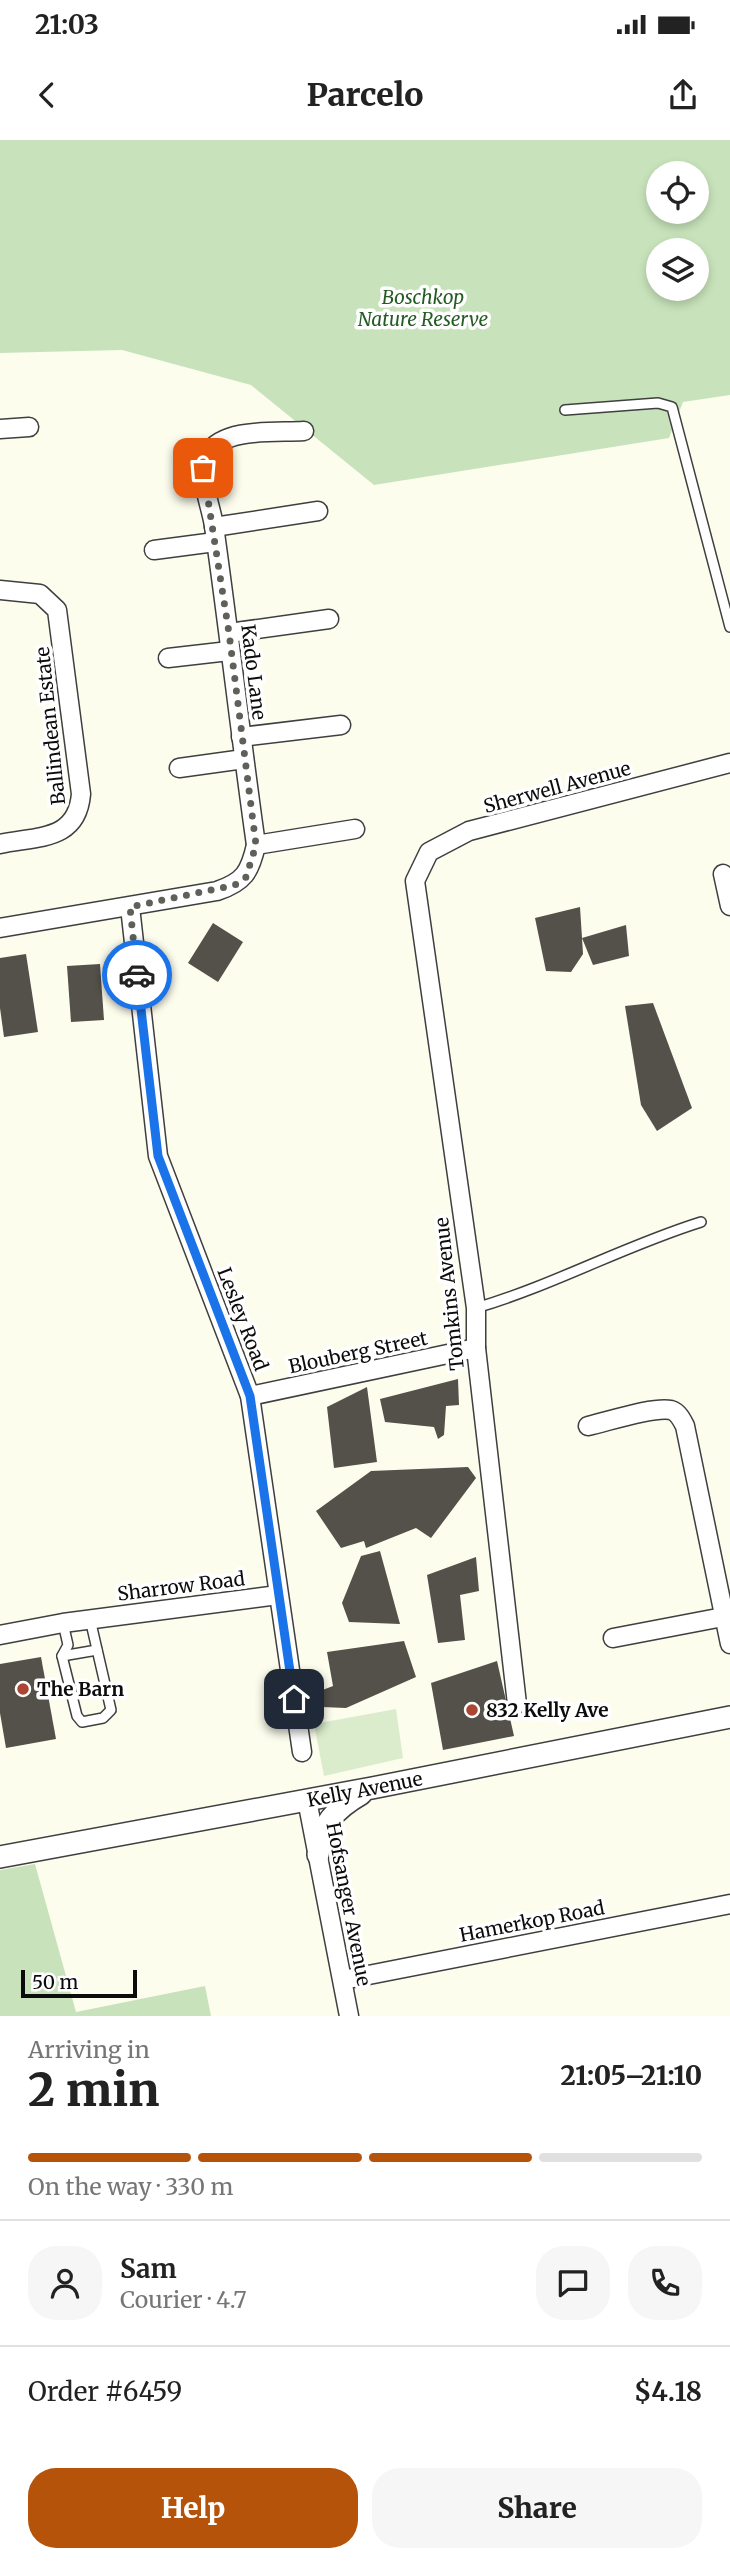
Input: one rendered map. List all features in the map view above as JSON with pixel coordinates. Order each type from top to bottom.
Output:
[{"type":"street","points":[[0,429],[29,428]]},
{"type":"street","name":"Kado Lane","points":[[130,907],[235,885],[246,877],[256,845],[215,534],[203,468],[207,454],[215,444],[228,438],[304,431]]},
{"type":"street","points":[[154,550],[318,512]]},
{"type":"street","name":"Ballindean Estate","points":[[0,590],[40,594],[57,610],[81,794],[80,812],[72,825],[60,832],[0,844]]},
{"type":"street","points":[[168,658],[329,619]]},
{"type":"street","points":[[242,737],[341,725]]},
{"type":"street","points":[[179,768],[244,759]]},
{"type":"street","name":"Sherwell Avenue","points":[[415,881],[429,852],[469,831],[730,763]]},
{"type":"street","points":[[256,845],[355,829]]},
{"type":"street","points":[[723,874],[730,906]]},
{"type":"street","name":"Tomkins Avenue","points":[[415,881],[476,1308],[476,1348],[517,1704]]},
{"type":"street","points":[[0,928],[130,907]]},
{"type":"street","name":"Lesley Road","points":[[130,907],[158,1156],[250,1396],[302,1752]]},
{"type":"street","name":"Blouberg Street","points":[[250,1396],[476,1348]]},
{"type":"street","points":[[588,1426],[657,1411],[671,1410],[679,1416],[685,1426],[730,1644]]},
{"type":"street","name":"Sharrow Road","points":[[0,1635],[90,1619],[278,1595]]},
{"type":"street","points":[[613,1638],[723,1617]]},
{"type":"street","name":"Kelly Avenue","points":[[0,1857],[372,1788],[730,1717]]},
{"type":"street","points":[[318,1855],[320,1839],[336,1811],[372,1788]]},
{"type":"street","name":"Hofsanger Avenue","points":[[307,1800],[349,2016]]},
{"type":"street","name":"Hamerkop Road","points":[[342,1980],[730,1904]]},
{"type":"lane","points":[[565,410],[658,403],[672,407],[730,626]]},
{"type":"lane","points":[[476,1308],[570,1275],[647,1239],[701,1222]]},
{"type":"lane","points":[[63,1623],[68,1645],[62,1656],[79,1720],[103,1718],[111,1710],[90,1619]]},
{"type":"lane","points":[[62,1656],[96,1645]]},
{"type":"green space","name":"Boschkop Nature Reserve","points":[[0,140],[730,140],[730,395],[683,402],[669,438],[374,485],[251,385],[122,350],[0,353]]},
{"type":"green space","points":[[396,1709],[403,1758],[324,1776],[314,1724]]},
{"type":"green space","points":[[35,1864],[76,2012],[205,1986],[211,2016],[0,2016],[0,1870]]},
{"type":"building","points":[[580,907],[583,954],[571,972],[546,971],[535,918]]},
{"type":"building","points":[[213,923],[243,942],[218,982],[188,963]]},
{"type":"building","points":[[626,925],[629,956],[593,965],[582,938]]},
{"type":"building","points":[[26,954],[38,1032],[4,1037],[0,1008],[0,958]]},
{"type":"building","points":[[100,964],[104,1020],[71,1022],[67,966]]},
{"type":"building","points":[[653,1003],[692,1108],[657,1131],[641,1105],[625,1006]]},
{"type":"building","points":[[458,1379],[459,1405],[446,1406],[444,1435],[438,1439],[434,1427],[385,1422],[380,1399]]},
{"type":"building","points":[[367,1387],[377,1462],[334,1468],[327,1407]]},
{"type":"building","points":[[468,1467],[476,1478],[431,1538],[416,1528],[366,1548],[364,1541],[341,1548],[316,1511],[371,1471]]},
{"type":"building","points":[[380,1551],[400,1624],[349,1622],[342,1603],[361,1556]]},
{"type":"building","points":[[476,1557],[479,1591],[460,1595],[465,1640],[438,1643],[427,1575]]},
{"type":"building","points":[[404,1641],[416,1677],[346,1708],[322,1707],[320,1691],[333,1686],[327,1652]]},
{"type":"building","name":"The Barn","points":[[41,1657],[56,1739],[6,1748],[0,1713],[0,1664]]},
{"type":"building","name":"832 Kelly Ave","points":[[497,1661],[514,1736],[443,1750],[431,1683]]},
{"type":"way so far","points":[[137,975],[130,907],[217,891],[235,885],[246,877],[256,845],[229,651],[229,633],[203,468]]},
{"type":"place","name":"The Barn","points":[[23,1689]]},
{"type":"place","name":"832 Kelly Ave","points":[[472,1710]]},
{"type":"route","points":[[137,975],[158,1156],[250,1396],[294,1699]]}]
